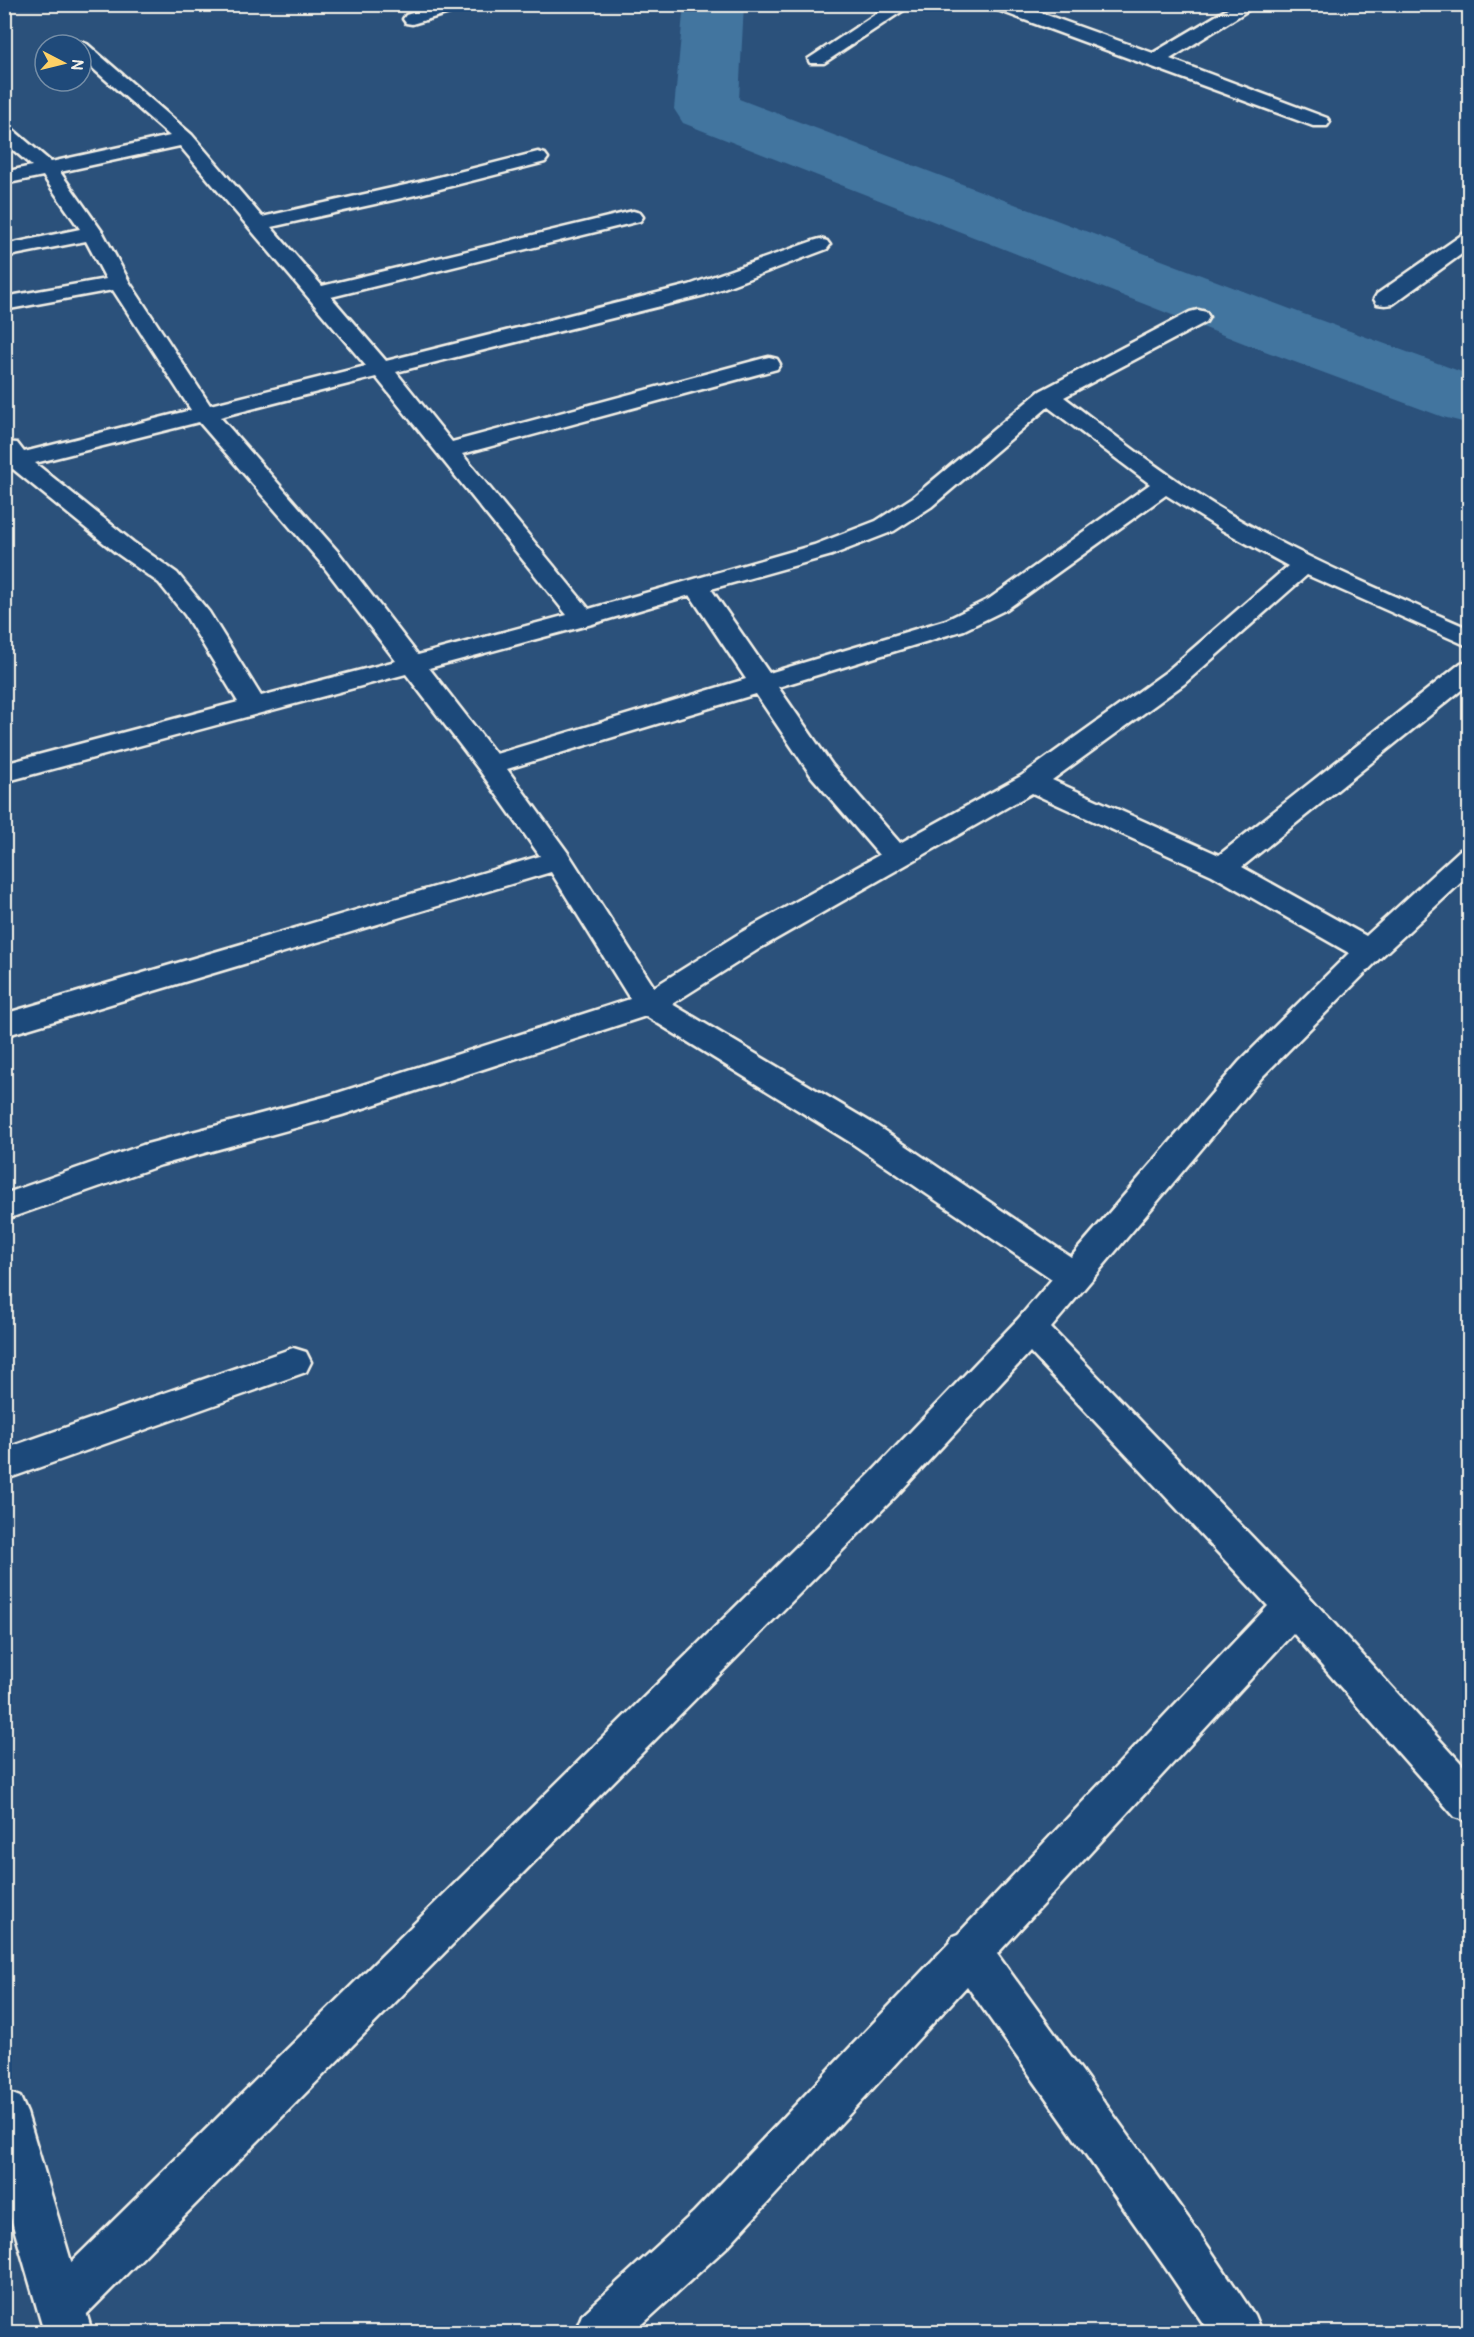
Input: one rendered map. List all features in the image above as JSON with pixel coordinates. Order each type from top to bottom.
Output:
[{"type":"street","points":[[412,19],[460,4]]},
{"type":"street","points":[[817,59],[904,4]]},
{"type":"street","points":[[999,4],[1320,122]]},
{"type":"street","points":[[1155,60],[1249,4]]},
{"type":"street","points":[[93,59],[185,139],[380,368],[583,619]]},
{"type":"street","points":[[4,132],[48,169],[93,233],[119,283],[204,413],[330,558],[490,765],[558,860],[649,1004],[865,1135],[1075,1276]]},
{"type":"street","points":[[4,178],[185,139]]},
{"type":"street","points":[[257,224],[420,188],[538,158]]},
{"type":"street","points":[[317,294],[633,217]]},
{"type":"street","points":[[4,251],[93,233]]},
{"type":"street","points":[[1385,299],[1470,238]]},
{"type":"street","points":[[9,455],[204,413],[698,290],[820,246]]},
{"type":"street","points":[[4,304],[119,283]]},
{"type":"street","points":[[4,773],[583,619],[823,550],[885,526],[922,502],[1048,396],[1198,317]]},
{"type":"street","points":[[447,451],[769,363]]},
{"type":"street","points":[[1048,396],[1165,484],[1230,525],[1305,564],[1470,639]]},
{"type":"street","points":[[9,455],[124,548],[168,578],[196,612],[254,706]]},
{"type":"street","points":[[490,765],[955,625],[998,604],[1165,484]]},
{"type":"street","points":[[4,1208],[155,1154],[331,1107],[649,1004],[751,939],[1031,782],[1175,678],[1305,564]]},
{"type":"street","points":[[696,585],[822,771],[897,858]]},
{"type":"street","points":[[1222,868],[1470,669]]},
{"type":"street","points":[[1031,782],[1222,868],[1369,951]]},
{"type":"street","points":[[4,2113],[65,2319],[874,1493],[1030,1329],[1251,1069],[1369,951],[1470,857]]},
{"type":"street","points":[[4,1025],[558,860]]},
{"type":"street","points":[[1030,1329],[1293,1606],[1470,1803]]},
{"type":"street","points":[[4,1465],[293,1362]]},
{"type":"street","points":[[599,2332],[711,2229],[1293,1606]]},
{"type":"street","points":[[969,1951],[1182,2250],[1237,2332]]},
{"type":"waterway","points":[[714,4],[706,109],[1272,328],[1470,401]]}]
